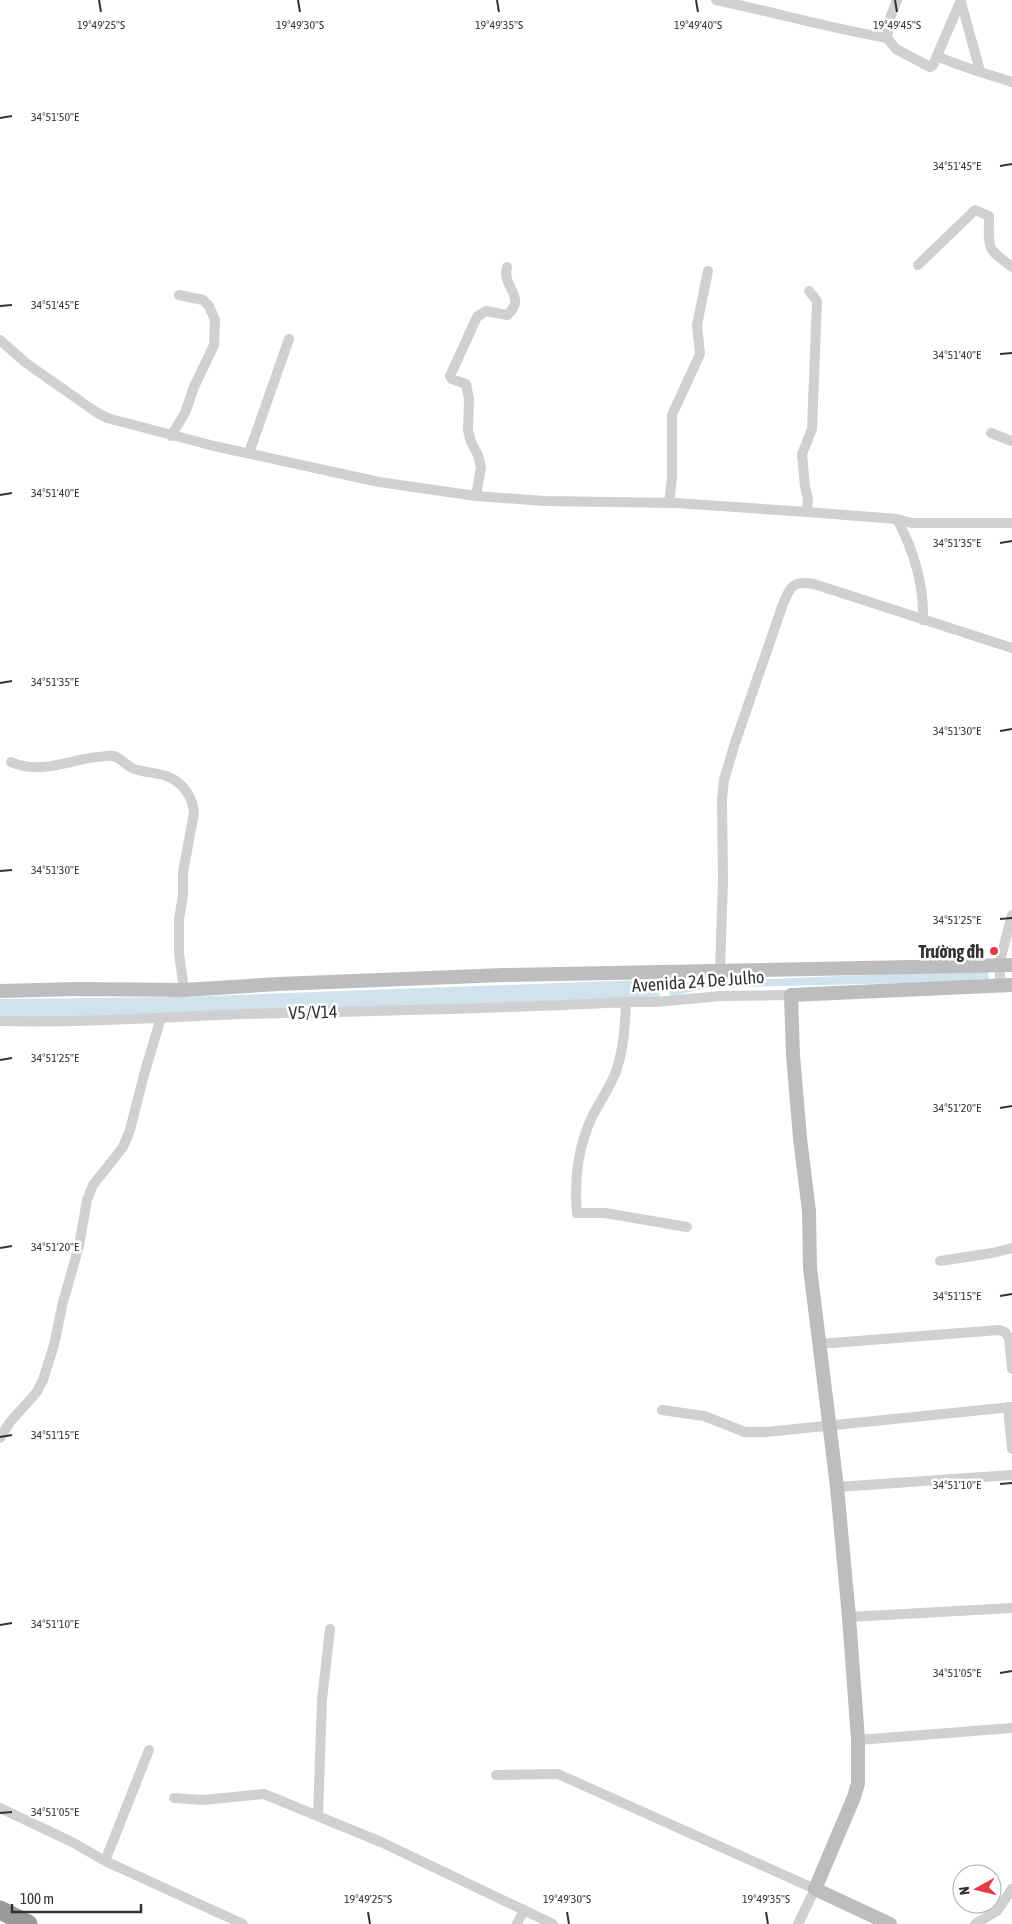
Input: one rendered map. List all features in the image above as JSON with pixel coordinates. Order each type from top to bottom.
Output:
[{"type":"highway","points":[[0,1910],[28,1924]]},
{"type":"street","points":[[716,0],[776,12],[843,30],[886,38],[896,48],[930,68],[961,1]]},
{"type":"street","points":[[886,38],[890,18],[897,0]]},
{"type":"street","points":[[961,1],[980,71]]},
{"type":"street","points":[[937,56],[960,67],[980,71],[1012,82]]},
{"type":"street","points":[[918,265],[975,210],[989,216],[989,247],[994,254],[1012,267]]},
{"type":"street","points":[[476,496],[481,467],[468,430],[469,399],[466,384],[452,379],[450,376],[477,317],[486,311],[506,315],[516,301],[516,296],[506,279],[507,267]]},
{"type":"street","points":[[669,503],[672,478],[672,415],[700,354],[697,325],[708,272]]},
{"type":"street","points":[[807,512],[808,499],[802,454],[812,429],[817,302],[809,291]]},
{"type":"street","points":[[171,436],[185,413],[194,387],[214,344],[214,320],[209,306],[203,300],[179,295]]},
{"type":"street","points":[[249,453],[288,339]]},
{"type":"street","points":[[0,340],[26,363],[107,418],[171,436],[379,482],[476,496],[545,501],[669,503],[897,519],[912,523],[1012,522]]},
{"type":"street","points":[[991,433],[1012,441]]},
{"type":"street","points":[[897,519],[909,542],[918,570],[923,604],[923,620]]},
{"type":"street","points":[[720,971],[723,881],[722,800],[724,780],[735,742],[788,592],[795,584],[804,582],[814,584],[1012,648]]},
{"type":"street","points":[[11,762],[19,766],[42,767],[113,756],[142,772],[165,776],[175,780],[186,791],[194,805],[194,814],[183,872],[183,894],[179,919],[179,953],[184,990]]},
{"type":"street","points":[[1006,986],[1006,965],[1012,915]]},
{"type":"street","points":[[0,991],[77,989],[184,990],[279,984],[504,975],[1006,965]]},
{"type":"street","name":"Avenida 24 De Julho","points":[[687,1227],[605,1213],[577,1213],[575,1191],[586,1130],[616,1074],[623,1046],[626,1002],[656,1002],[721,996],[1006,986]]},
{"type":"street","points":[[791,995],[800,1138],[810,1211],[810,1268],[837,1487],[858,1740],[858,1784],[854,1797],[798,1924]]},
{"type":"street","name":"V5/V14","points":[[0,1021],[61,1022],[216,1015],[534,1007],[626,1002]]},
{"type":"street","points":[[0,1438],[10,1422],[36,1393],[46,1372],[69,1276],[79,1246],[87,1200],[93,1185],[123,1148],[130,1130],[161,1018]]},
{"type":"street","points":[[940,1261],[1012,1248]]},
{"type":"street","points":[[819,1344],[999,1330],[1006,1332],[1009,1338],[1012,1369]]},
{"type":"street","points":[[662,1410],[704,1416],[745,1432],[1010,1407],[1012,1449]]},
{"type":"street","points":[[837,1487],[1012,1475]]},
{"type":"street","points":[[849,1618],[1012,1608]]},
{"type":"street","points":[[318,1816],[322,1700],[330,1630]]},
{"type":"street","points":[[858,1740],[1012,1728]]},
{"type":"street","points":[[105,1861],[150,1750]]},
{"type":"street","points":[[496,1775],[558,1774],[890,1924]]},
{"type":"street","points":[[174,1798],[208,1799],[264,1794],[381,1842],[553,1924]]},
{"type":"street","points":[[0,1808],[72,1842],[105,1861],[243,1924]]},
{"type":"street","points":[[975,1924],[997,1911],[1012,1890]]},
{"type":"street","points":[[517,1924],[524,1910]]},
{"type":"water","points":[[988,970],[989,981],[706,988],[670,997],[668,983]]},
{"type":"water","points":[[640,980],[659,982],[660,997],[60,1018],[0,1017],[0,999],[183,997]]},
{"type":"waterway","points":[[656,989],[671,989]]},
{"type":"place","name":"Trường đh","points":[[994,951]]}]
